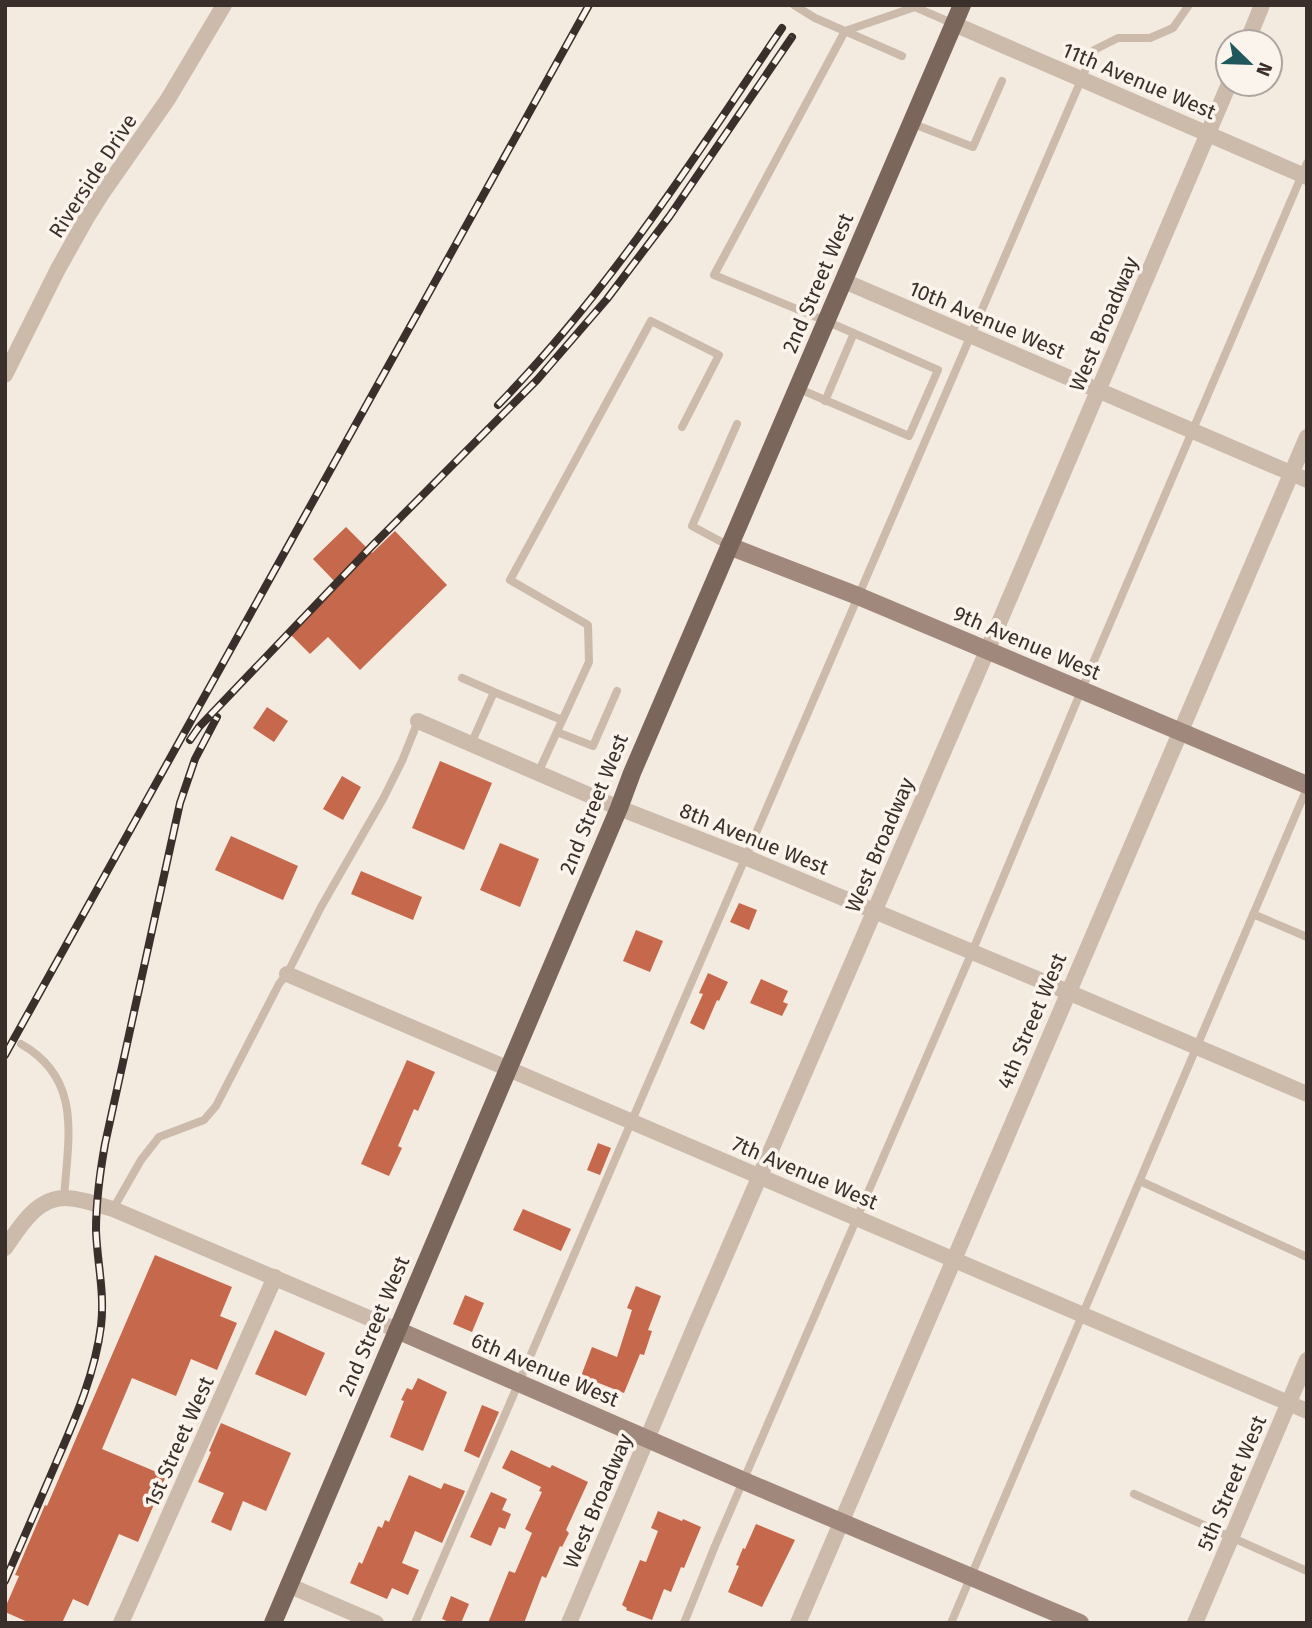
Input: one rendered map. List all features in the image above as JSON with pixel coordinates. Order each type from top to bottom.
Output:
[{"type":"main road","name":"2nd Street West","points":[[273,1623],[632,772],[962,5]]},
{"type":"street","name":"Riverside Drive","points":[[5,375],[86,219],[168,99],[225,5]]},
{"type":"street","points":[[1253,28],[1262,5]]},
{"type":"street","name":"11th Avenue West","points":[[954,24],[1207,134],[1305,172]]},
{"type":"street","name":"West Broadway","points":[[569,1623],[1223,98]]},
{"type":"street","name":"10th Avenue West","points":[[844,281],[1299,477]]},
{"type":"street","name":"4th Street West","points":[[798,1623],[1180,732],[1299,477],[1307,437]]},
{"type":"street","name":"9th Avenue West","points":[[729,546],[858,596],[1307,787]]},
{"type":"street","name":"8th Avenue West","points":[[418,721],[618,808],[745,857],[1307,1094]]},
{"type":"street","name":"7th Avenue West","points":[[287,974],[1307,1411]]},
{"type":"street","points":[[5,1248],[23,1222],[42,1204],[64,1198]]},
{"type":"street","name":"6th Avenue West","points":[[64,1198],[113,1209],[1080,1623]]},
{"type":"street","name":"1st Street West","points":[[121,1623],[275,1278]]},
{"type":"street","name":"5th Street West","points":[[1195,1623],[1307,1360]]},
{"type":"street","points":[[288,1585],[376,1623]]},
{"type":"lane","points":[[794,5],[816,18],[902,56]]},
{"type":"lane","points":[[415,1623],[1094,50],[1118,38],[1150,38],[1173,28],[1189,5]]},
{"type":"lane","points":[[797,388],[909,436],[938,370],[714,275],[845,31],[915,7],[954,24]]},
{"type":"lane","points":[[911,123],[973,147],[1002,80]]},
{"type":"lane","points":[[684,1623],[1305,172]]},
{"type":"lane","points":[[538,773],[589,662],[587,625],[510,580],[651,321],[719,355],[682,427]]},
{"type":"lane","points":[[825,401],[854,333]]},
{"type":"lane","points":[[729,546],[692,526],[737,424]]},
{"type":"lane","points":[[462,678],[562,720]]},
{"type":"lane","points":[[556,732],[593,746],[617,691]]},
{"type":"lane","points":[[471,744],[494,692]]},
{"type":"lane","points":[[113,1209],[141,1160],[159,1137],[204,1120],[216,1106],[321,906],[383,799],[418,721]]},
{"type":"lane","points":[[951,1623],[1307,787]]},
{"type":"lane","points":[[1253,915],[1307,937]]},
{"type":"lane","points":[[21,1044],[34,1051],[48,1066],[61,1086],[67,1104],[70,1124],[64,1198]]},
{"type":"lane","points":[[1140,1181],[1307,1257]]},
{"type":"lane","points":[[1134,1494],[1307,1571]]},
{"type":"building","points":[[346,527],[372,553],[395,531],[447,585],[360,670],[328,637],[310,654],[290,634],[339,586],[313,559]]},
{"type":"building","points":[[267,707],[288,721],[274,742],[253,728]]},
{"type":"building","points":[[440,761],[492,783],[464,850],[412,828]]},
{"type":"building","points":[[342,776],[361,787],[343,820],[323,809]]},
{"type":"building","points":[[231,836],[298,866],[283,900],[215,870]]},
{"type":"building","points":[[500,843],[539,859],[520,907],[480,890]]},
{"type":"building","points":[[361,871],[422,897],[413,920],[351,894]]},
{"type":"building","points":[[739,903],[757,910],[749,930],[730,922]]},
{"type":"building","points":[[636,930],[663,941],[650,972],[623,961]]},
{"type":"building","points":[[708,973],[728,982],[704,1030],[690,1023],[703,994],[699,993]]},
{"type":"building","points":[[761,979],[788,991],[783,1002],[788,1004],[782,1016],[750,1003]]},
{"type":"building","points":[[407,1060],[435,1072],[418,1111],[414,1109],[398,1146],[402,1148],[389,1176],[361,1164]]},
{"type":"building","points":[[598,1143],[611,1148],[600,1175],[587,1170]]},
{"type":"building","points":[[523,1209],[571,1229],[561,1251],[513,1230]]},
{"type":"building","points":[[155,1255],[232,1287],[220,1316],[237,1323],[217,1370],[191,1359],[176,1396],[132,1378],[102,1449],[166,1476],[138,1542],[119,1534],[88,1606],[73,1599],[62,1623],[30,1623],[5,1612],[19,1576],[15,1575]]},
{"type":"building","points":[[636,1286],[661,1296],[648,1330],[652,1331],[644,1355],[640,1354],[624,1393],[581,1376],[592,1347],[617,1357],[632,1310],[627,1308]]},
{"type":"building","points":[[465,1295],[484,1303],[472,1332],[453,1324]]},
{"type":"building","points":[[275,1330],[325,1353],[306,1396],[255,1374]]},
{"type":"building","points":[[418,1378],[447,1392],[423,1451],[390,1437],[404,1401],[401,1400],[407,1388],[412,1390]]},
{"type":"building","points":[[482,1405],[499,1412],[479,1458],[464,1451]]},
{"type":"building","points":[[221,1423],[291,1453],[266,1511],[243,1501],[231,1531],[211,1522],[224,1493],[198,1482]]},
{"type":"building","points":[[511,1450],[588,1482],[566,1530],[569,1533],[546,1578],[542,1576],[524,1623],[488,1623],[509,1571],[515,1573],[532,1533],[525,1529],[542,1492],[539,1491],[541,1487],[502,1468]]},
{"type":"building","points":[[409,1475],[441,1489],[444,1483],[465,1491],[442,1543],[415,1531],[402,1563],[419,1570],[408,1595],[392,1588],[387,1599],[350,1583],[359,1562],[362,1564],[378,1526],[382,1528],[385,1520],[389,1522]]},
{"type":"building","points":[[491,1492],[507,1499],[502,1510],[511,1514],[505,1529],[499,1527],[491,1546],[470,1537]]},
{"type":"building","points":[[658,1511],[701,1527],[684,1568],[681,1567],[671,1592],[664,1589],[652,1620],[626,1610],[622,1605],[640,1560],[646,1562],[658,1531],[651,1528]]},
{"type":"building","points":[[756,1524],[795,1540],[762,1607],[728,1592],[743,1548],[745,1549]]},
{"type":"building","points":[[451,1596],[469,1604],[461,1623],[442,1619]]},
{"type":"railway","points":[[5,1055],[589,5]]},
{"type":"railway","points":[[498,405],[538,362],[613,271],[782,28]]},
{"type":"railway","points":[[190,740],[199,727],[372,546],[537,380],[607,299],[669,217],[792,37]]},
{"type":"railway","points":[[5,1581],[70,1430],[94,1361],[102,1314],[96,1219],[105,1144],[180,803],[195,759],[217,717]]}]
